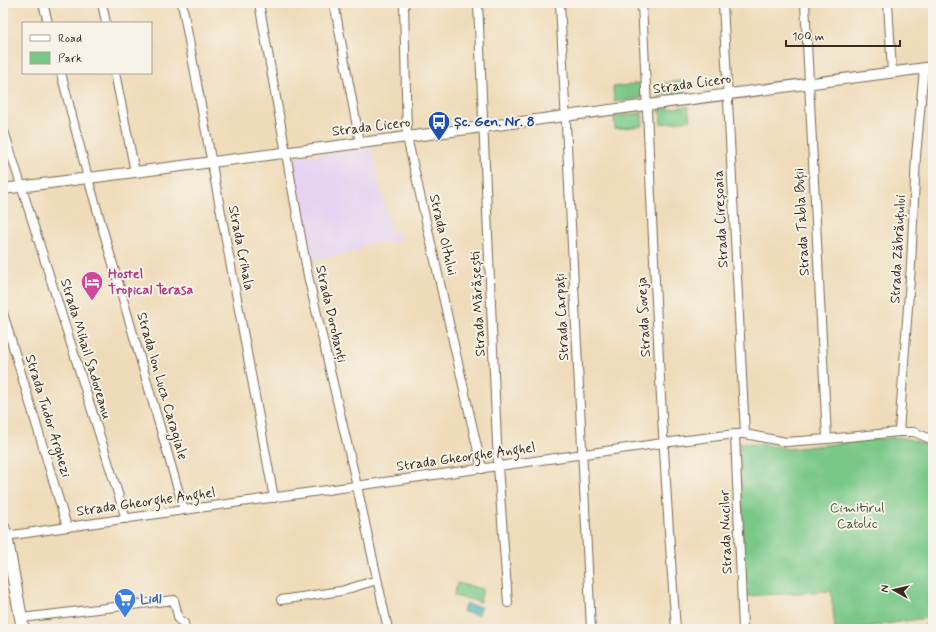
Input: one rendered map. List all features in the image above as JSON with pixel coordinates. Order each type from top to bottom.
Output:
[{"type":"main road","points":[[4,533],[22,624]]},
{"type":"street","points":[[43,3],[48,22]]},
{"type":"street","points":[[102,3],[106,22]]},
{"type":"street","name":"Strada Crihala","points":[[182,3],[274,498]]},
{"type":"street","name":"Strada Dorobanți","points":[[259,3],[287,152],[308,276],[357,486],[388,629]]},
{"type":"street","points":[[334,3],[360,143]]},
{"type":"street","name":"Strada Oltului","points":[[404,3],[407,137],[482,469]]},
{"type":"street","name":"Strada Mărășești","points":[[478,3],[498,466],[508,603]]},
{"type":"street","name":"Strada Carpați","points":[[560,3],[592,629]]},
{"type":"street","name":"Strada Soveja","points":[[642,3],[663,443],[676,629]]},
{"type":"street","name":"Strada Cireșoaia","points":[[723,3],[745,434]]},
{"type":"street","name":"Strada Tabla Buții","points":[[804,3],[827,439]]},
{"type":"street","points":[[888,3],[892,72]]},
{"type":"street","name":"Strada Cicero","points":[[3,189],[407,137],[929,67]]},
{"type":"street","name":"Strada Zăbrăuțului","points":[[899,432],[911,265],[916,156],[929,67]]},
{"type":"street","name":"Strada Ion Luca Caragiale","points":[[61,74],[88,178],[184,510]]},
{"type":"street","points":[[116,74],[134,172]]},
{"type":"street","name":"Strada Mihail Sadoveanu","points":[[3,128],[126,519]]},
{"type":"street","name":"Strada Tudor Arghezi","points":[[3,313],[67,527]]},
{"type":"street","name":"Strada Gheorghe Anghel","points":[[4,533],[67,527],[735,434],[745,434],[786,442],[914,432],[933,440]]},
{"type":"street","name":"Strada Nucilor","points":[[735,434],[743,629]]},
{"type":"street","points":[[281,600],[341,591],[377,580]]},
{"type":"street","points":[[22,624],[174,600],[179,620],[184,623],[185,629]]},
{"type":"shaded area","points":[[371,148],[391,233],[399,231],[401,241],[383,244],[382,241],[361,245],[362,250],[311,260],[292,158]]},
{"type":"green space","points":[[685,80],[687,93],[658,97],[657,84]]},
{"type":"green space","points":[[641,83],[642,98],[614,102],[613,87]]},
{"type":"green space","points":[[688,106],[690,120],[661,124],[660,110]]},
{"type":"green space","points":[[642,113],[643,126],[615,129],[614,116]]},
{"type":"green space","name":"Cimitirul Catolic","points":[[900,437],[916,441],[933,448],[933,616],[852,629],[835,629],[831,591],[745,596],[739,443],[789,449]]},
{"type":"green space","points":[[457,583],[483,589],[480,602],[454,596]]},
{"type":"water","points":[[465,604],[481,607],[479,615],[463,612]]},
{"type":"place","name":"Șc. Gen. Nr. 8","points":[[439,142]]},
{"type":"place","name":"Hostel Tropical Terasa","points":[[92,302]]},
{"type":"place","name":"Lidl","points":[[125,618]]}]
